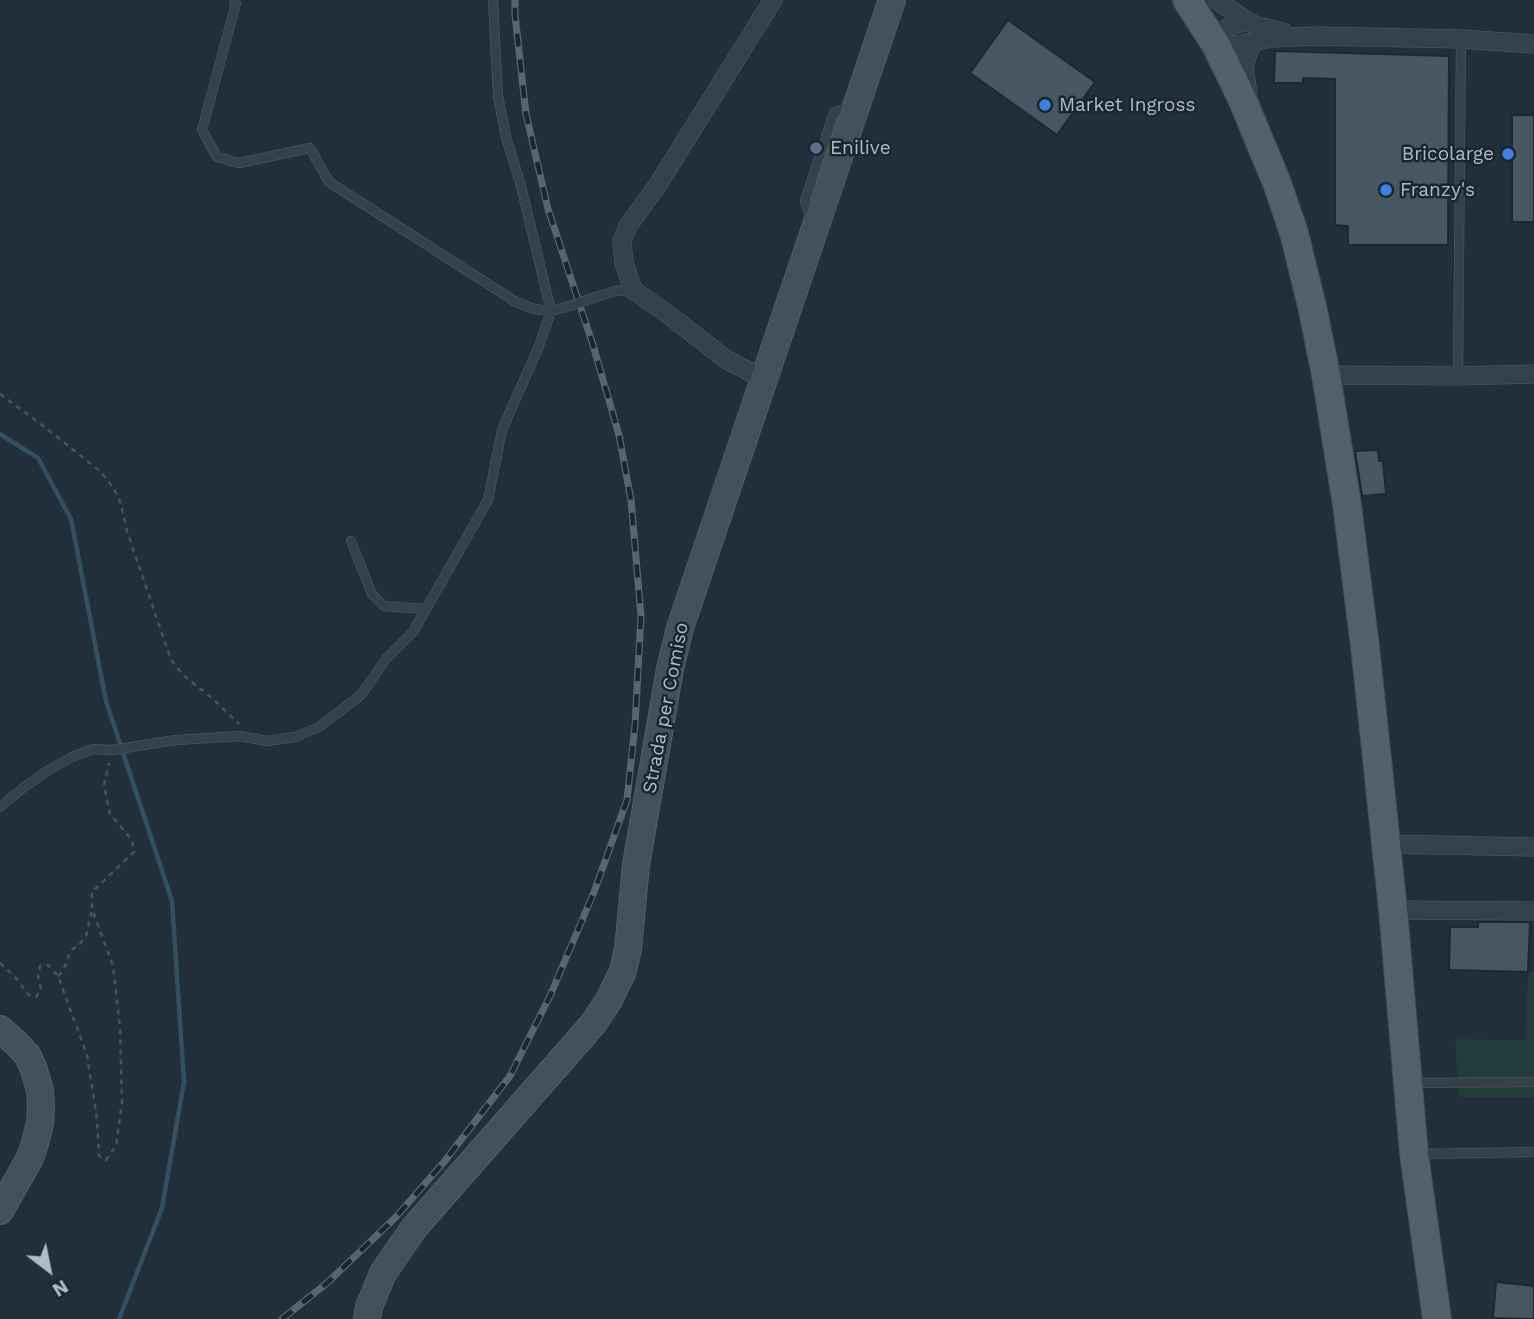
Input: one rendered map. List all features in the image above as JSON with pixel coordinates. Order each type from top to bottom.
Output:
[{"type":"main road","name":"Strada per Comiso","points":[[367,1319],[383,1273],[414,1228],[593,1024],[609,1000],[623,971],[628,949],[636,865],[670,669],[680,628],[892,0]]},
{"type":"main road","points":[[1186,0],[1216,45],[1258,135],[1294,233],[1326,375],[1364,633],[1393,910],[1414,1154],[1437,1319]]},
{"type":"main road","points":[[0,1029],[28,1056],[34,1070],[40,1090],[40,1123],[30,1158],[0,1212]]},
{"type":"street","points":[[764,379],[727,360],[633,290],[624,263],[622,241],[628,226],[657,186],[772,0]]},
{"type":"street","points":[[1217,0],[1257,26],[1314,36]]},
{"type":"street","points":[[1248,21],[1230,26],[1222,33],[1216,45],[1314,36],[1461,39],[1534,44]]},
{"type":"street","points":[[1255,41],[1249,49],[1244,68],[1258,135]]},
{"type":"street","points":[[1326,375],[1534,374]]},
{"type":"street","points":[[1386,844],[1534,847]]},
{"type":"street","points":[[1393,910],[1534,911]]},
{"type":"lane","points":[[234,0],[236,4],[202,130],[217,157],[239,163],[310,148],[329,182],[516,302],[534,309],[551,311],[615,291],[633,290]]},
{"type":"lane","points":[[0,807],[47,771],[93,749],[113,750],[176,740],[240,736],[267,741],[295,737],[319,727],[361,695],[386,659],[413,632],[488,500],[502,430],[539,346],[551,311],[498,96],[493,0]]},
{"type":"lane","points":[[1458,376],[1461,39]]},
{"type":"lane","points":[[351,541],[372,594],[384,606],[425,609]]},
{"type":"lane","points":[[1409,1083],[1534,1082]]},
{"type":"lane","points":[[1414,1154],[1534,1152]]},
{"type":"path","points":[[0,394],[102,472],[114,489],[171,660],[184,676],[239,723],[240,736]]},
{"type":"path","points":[[58,976],[63,971],[71,950],[86,936],[92,909],[92,892],[134,852],[132,840],[110,814],[104,785],[113,750]]},
{"type":"path","points":[[0,963],[29,995],[36,997],[41,989],[38,976],[40,966],[48,965],[58,976],[87,1055],[97,1119],[99,1156],[106,1160],[116,1146],[122,1102],[120,1028],[113,966],[92,909]]},
{"type":"green space","points":[[1528,972],[1534,972],[1534,1097],[1459,1097],[1455,1039],[1525,1040]]},
{"type":"building","points":[[1008,20],[1095,82],[1057,135],[970,73]]},
{"type":"building","points":[[1275,51],[1449,56],[1448,245],[1348,245],[1348,226],[1335,225],[1335,79],[1303,78],[1303,83],[1274,83]]},
{"type":"building","points":[[1512,115],[1534,115],[1534,222],[1512,222]]},
{"type":"building","points":[[1378,450],[1379,461],[1383,461],[1386,494],[1362,496],[1355,451]]},
{"type":"building","points":[[1478,922],[1530,922],[1528,972],[1449,970],[1450,927],[1478,927]]},
{"type":"building","points":[[1496,1282],[1534,1286],[1534,1319],[1493,1318]]},
{"type":"waterway","points":[[0,434],[38,458],[71,519],[106,701],[172,901],[184,1082],[162,1208],[119,1319]]},
{"type":"railway","points":[[282,1319],[327,1283],[395,1218],[444,1162],[510,1076],[550,996],[594,892],[627,800],[635,725],[641,616],[631,500],[619,435],[593,345],[548,209],[526,114],[515,0]]},
{"type":"place","name":"Market Ingross","points":[[1045,105]]},
{"type":"place","name":"Enilive","points":[[816,148]]},
{"type":"place","name":"Bricolarge","points":[[1508,154]]},
{"type":"place","name":"Franzy's","points":[[1386,190]]}]
